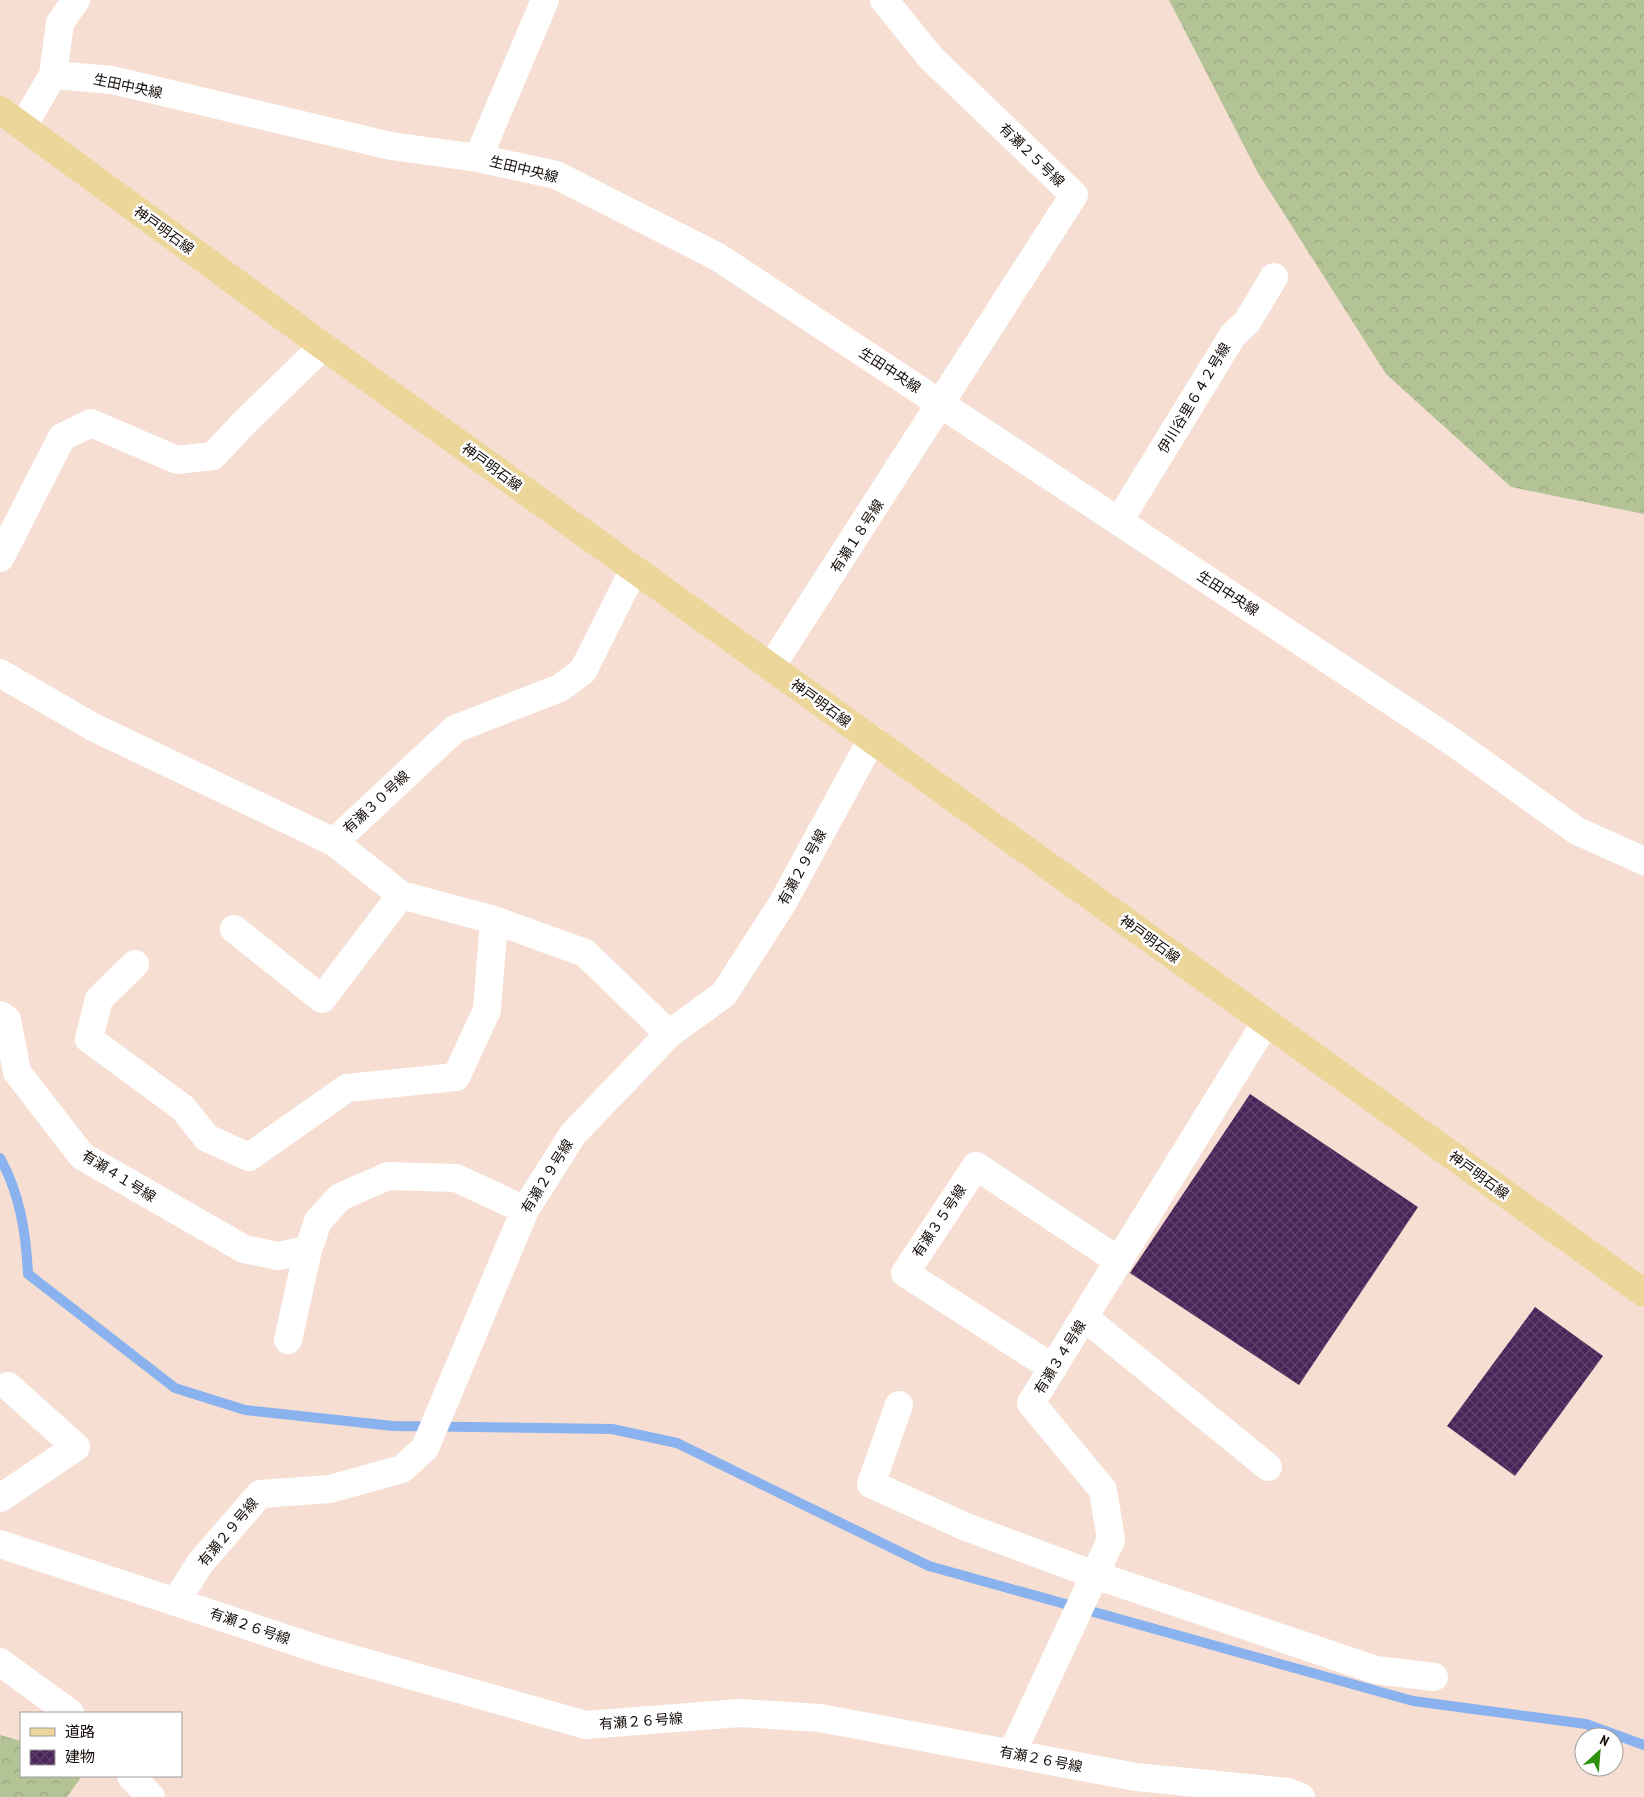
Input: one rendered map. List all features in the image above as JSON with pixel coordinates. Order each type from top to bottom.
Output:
[{"type":"main road","name":"神戸明石線","points":[[0,110],[323,346],[1644,1293]]},
{"type":"street","points":[[24,126],[53,74],[60,23],[76,0]]},
{"type":"street","points":[[478,158],[546,0]]},
{"type":"street","name":"有瀬２５号線","points":[[884,0],[931,58],[1074,195],[942,404]]},
{"type":"street","name":"生田中央線","points":[[53,74],[112,80],[390,146],[478,158],[556,175],[718,257],[1453,742],[1577,831],[1644,861]]},
{"type":"street","name":"伊川谷里６４２号線","points":[[1119,522],[1233,335],[1247,322],[1274,277]]},
{"type":"street","points":[[0,558],[62,437],[91,423],[177,460],[213,456],[242,424],[323,346]]},
{"type":"street","name":"有瀬１８号線","points":[[771,667],[942,404]]},
{"type":"street","name":"有瀬３０号線","points":[[634,569],[583,671],[560,688],[455,729],[334,842],[401,895],[494,920],[585,953],[669,1034]]},
{"type":"street","points":[[0,673],[93,727],[334,842]]},
{"type":"street","name":"有瀬２９号線","points":[[176,1601],[201,1562],[260,1494],[330,1489],[402,1469],[425,1448],[525,1210],[573,1134],[669,1034],[724,994],[782,904],[872,739]]},
{"type":"street","points":[[234,928],[322,999],[401,895]]},
{"type":"street","points":[[135,964],[100,998],[89,1040],[183,1108],[207,1138],[249,1157],[347,1088],[456,1077],[487,1010],[494,920]]},
{"type":"street","name":"有瀬４１号線","points":[[0,1015],[7,1020],[18,1072],[82,1156],[244,1249],[278,1256],[308,1250]]},
{"type":"street","name":"有瀬３４号線","points":[[1012,1754],[1111,1540],[1103,1490],[1031,1403],[1266,1022]]},
{"type":"street","name":"有瀬３５号線","points":[[1053,1368],[905,1273],[976,1166],[1119,1261]]},
{"type":"street","points":[[288,1340],[308,1250],[318,1221],[340,1197],[388,1176],[456,1178],[525,1210]]},
{"type":"street","points":[[1084,1317],[1268,1467]]},
{"type":"street","points":[[0,1498],[76,1447],[8,1386]]},
{"type":"street","points":[[899,1405],[871,1484],[1092,1581],[1376,1670],[1434,1677]]},
{"type":"street","name":"有瀬２６号線","points":[[0,1544],[324,1651],[586,1725],[740,1713],[820,1718],[1136,1777],[1288,1792],[1301,1797]]},
{"type":"street","points":[[0,1662],[69,1712]]},
{"type":"street","points":[[131,1777],[151,1797]]},
{"type":"green space","points":[[1169,0],[1644,0],[1644,514],[1511,487],[1386,374],[1258,173]]},
{"type":"green space","points":[[0,1735],[20,1741],[20,1777],[81,1777],[67,1797],[0,1797]]},
{"type":"building","points":[[1250,1094],[1418,1207],[1299,1385],[1130,1273]]},
{"type":"building","points":[[1535,1307],[1603,1356],[1515,1476],[1447,1426]]},
{"type":"waterway","points":[[0,1158],[13,1186],[21,1214],[28,1274],[175,1388],[245,1410],[393,1426],[612,1429],[677,1443],[929,1566],[1413,1701],[1586,1724],[1644,1745]]}]
